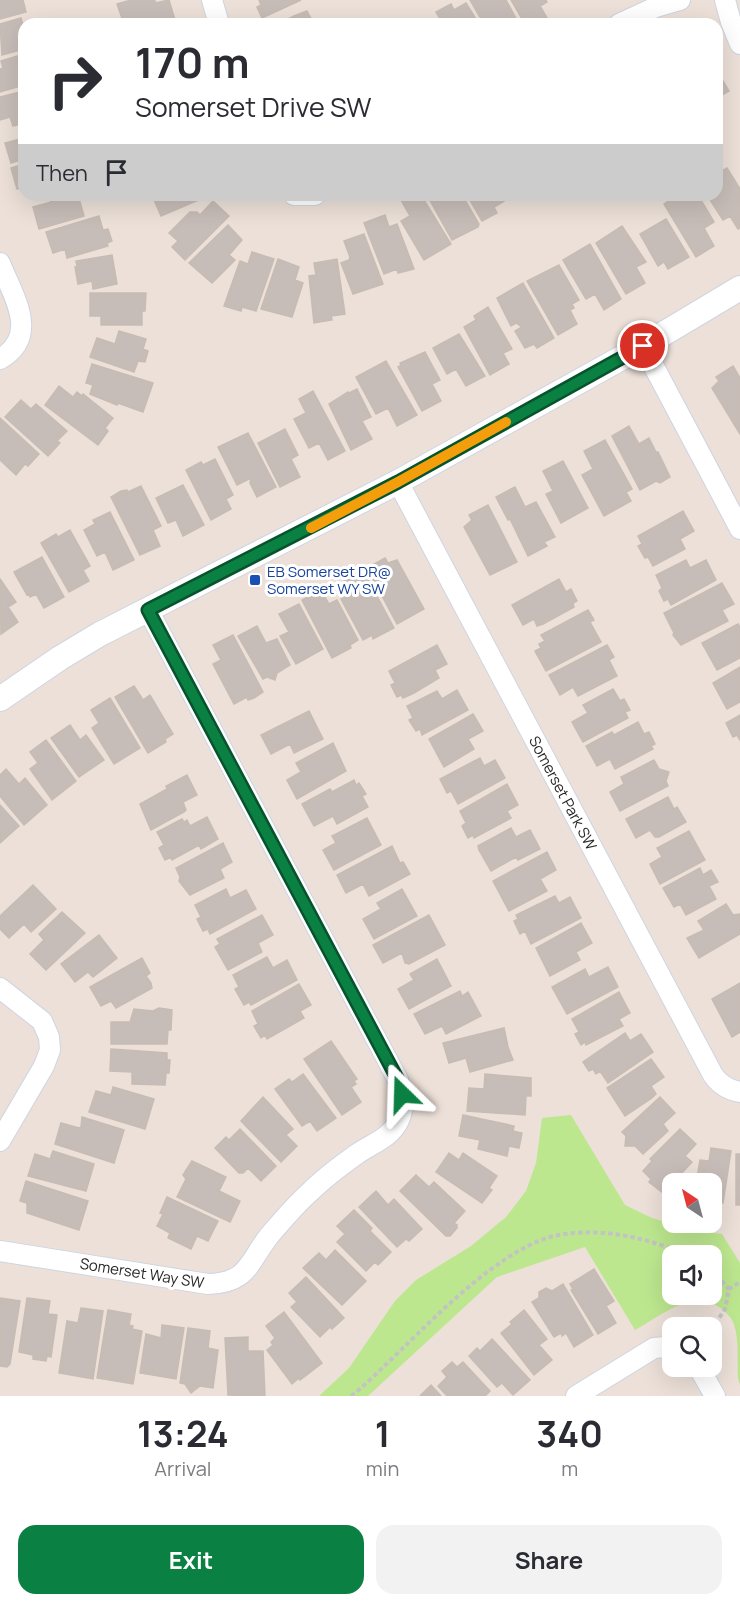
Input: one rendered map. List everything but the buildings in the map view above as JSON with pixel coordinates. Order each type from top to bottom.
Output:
[{"type":"street","points":[[212,0],[217,18]]},
{"type":"street","points":[[633,18],[680,0]]},
{"type":"street","points":[[725,0],[740,44]]},
{"type":"street","points":[[0,263],[17,303],[22,322],[21,332],[12,349],[0,359]]},
{"type":"street","points":[[0,699],[100,634],[398,482],[643,346],[740,288]]},
{"type":"street","points":[[643,346],[740,529]]},
{"type":"street","name":"Somerset Park SW","points":[[398,482],[713,1075],[719,1083],[740,1092]]},
{"type":"street","name":"Somerset Way SW","points":[[0,1251],[208,1284],[224,1283],[235,1279],[251,1266],[268,1238],[309,1193],[357,1154],[390,1134],[399,1120],[402,1108],[402,1094],[398,1080],[148,610]]},
{"type":"street","points":[[0,988],[42,1021],[49,1037],[50,1050],[44,1066],[0,1141]]},
{"type":"street","points":[[576,1396],[642,1354],[654,1348],[662,1347]]},
{"type":"street","points":[[705,1377],[716,1396]]},
{"type":"path","points":[[351,1396],[461,1294],[508,1257],[537,1242],[558,1235],[595,1232],[636,1238],[662,1246]]},
{"type":"path","points":[[722,1281],[729,1288]]},
{"type":"path","points":[[729,1288],[740,1282]]},
{"type":"path","points":[[720,1317],[725,1309],[729,1288]]},
{"type":"green space","points":[[571,1115],[625,1205],[662,1221],[662,1233],[722,1234],[740,1263],[740,1385],[734,1324],[724,1311],[715,1305],[722,1305],[722,1245],[662,1245],[662,1305],[680,1305],[635,1330],[585,1247],[497,1277],[368,1396],[319,1396],[349,1368],[395,1301],[416,1280],[471,1246],[506,1217],[526,1191],[536,1163],[542,1118]]},
{"type":"slow traffic","points":[[311,528],[506,422]]},
{"type":"place","name":"EB Somerset DR@ Somerset WY SW","points":[[255,580]]},
{"type":"route","points":[[402,1094],[398,1080],[148,610],[398,482],[643,346]]}]
